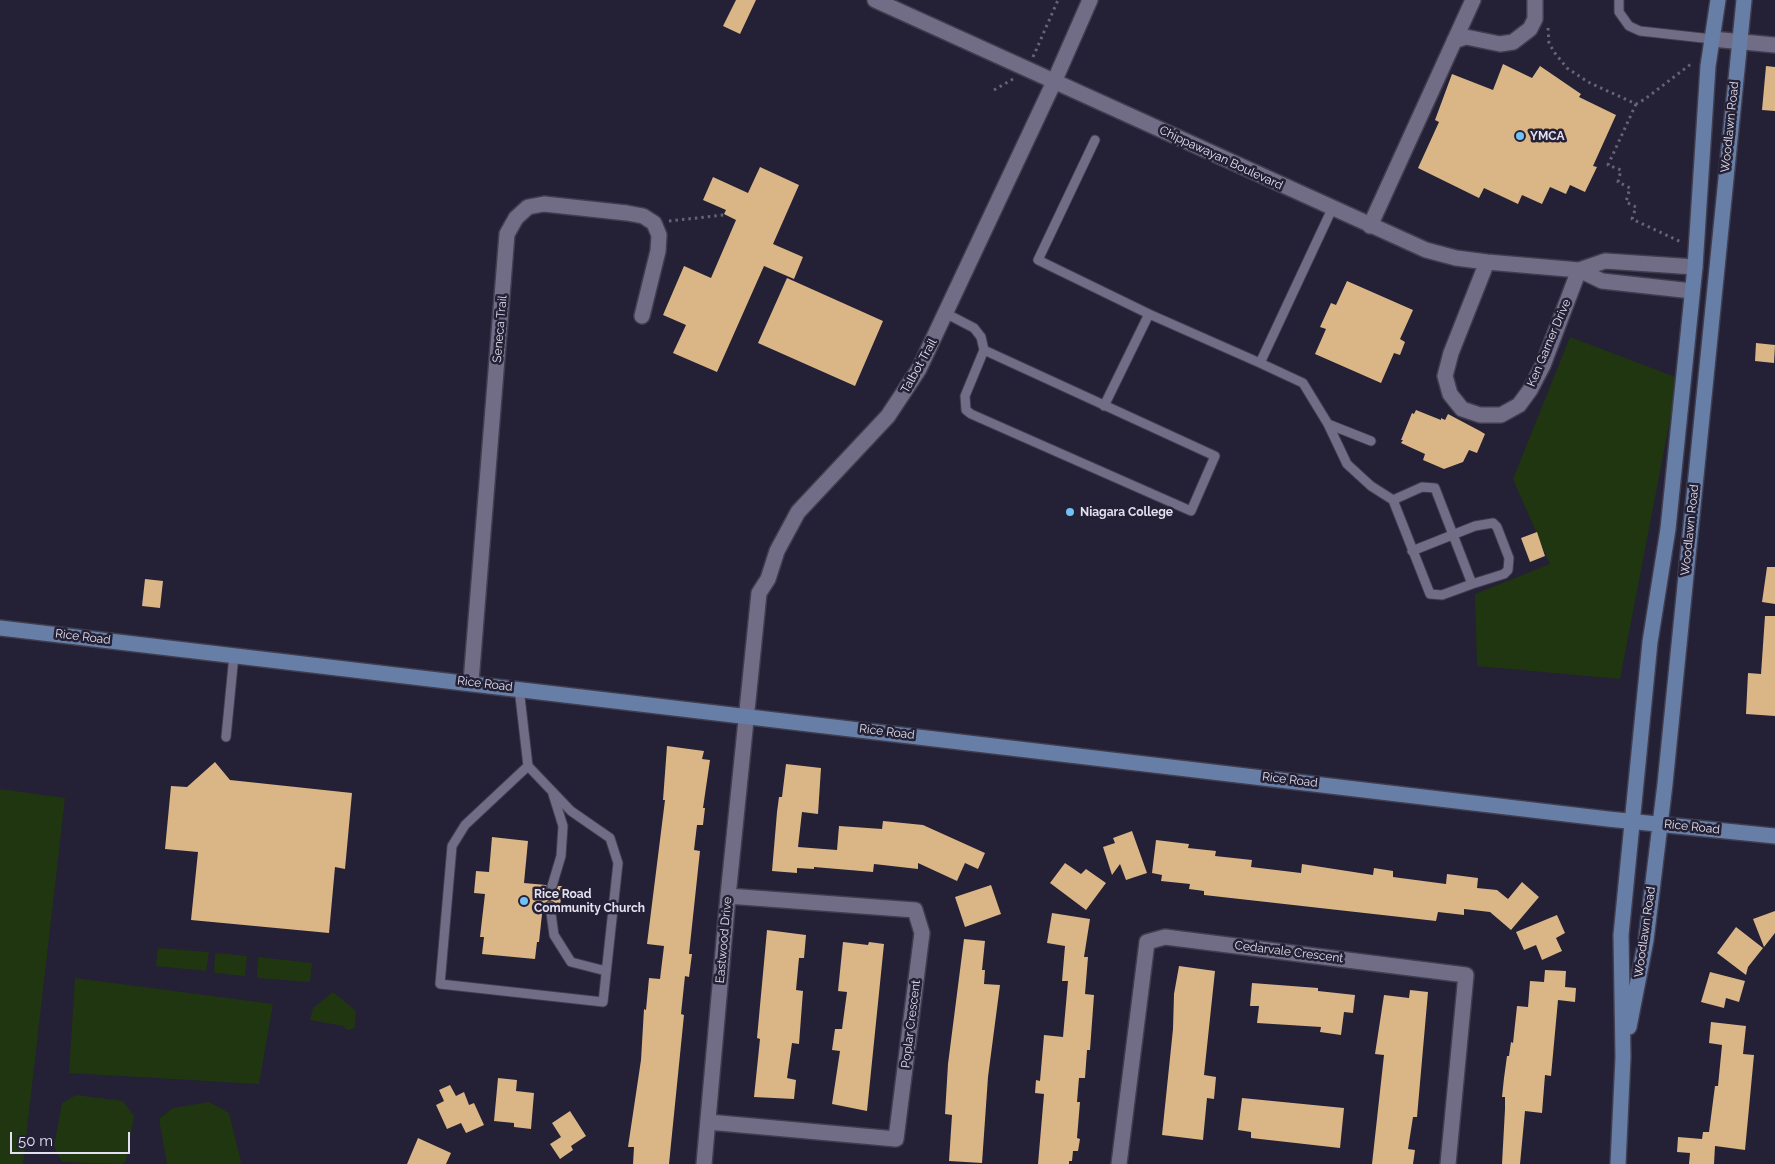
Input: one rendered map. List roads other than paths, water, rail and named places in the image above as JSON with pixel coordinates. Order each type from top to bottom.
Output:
[{"type":"main road","name":"Woodlawn Road","points":[[1618,1164],[1623,1058],[1622,935],[1650,642],[1668,528],[1695,267],[1701,146],[1712,38],[1718,0]]},
{"type":"main road","name":"Woodlawn Road","points":[[1623,1058],[1646,940],[1744,0]]},
{"type":"main road","name":"Rice Road","points":[[0,628],[471,682],[1633,821],[1775,836]]},
{"type":"street","name":"Chippawayan Boulevard","points":[[875,0],[1332,209],[1426,250],[1456,258],[1579,270],[1602,281],[1692,291]]},
{"type":"street","name":"Talbot Trail","points":[[747,716],[759,593],[768,579],[783,538],[807,500],[869,437],[904,393],[919,369],[1054,82],[1090,0]]},
{"type":"street","points":[[1370,226],[1473,0]]},
{"type":"street","points":[[1454,41],[1466,37],[1500,44],[1513,42],[1530,29],[1535,19],[1535,0]]},
{"type":"street","points":[[1712,38],[1775,45]]},
{"type":"street","name":"Seneca Trail","points":[[471,682],[507,234],[516,218],[528,207],[544,204],[627,213],[643,216],[654,223],[659,235],[658,251],[642,316]]},
{"type":"street","name":"Chippawayan Boulevard","points":[[1579,270],[1605,261],[1695,267]]},
{"type":"street","name":"Ken Garner Drive","points":[[1487,262],[1451,353],[1446,376],[1450,394],[1462,409],[1480,415],[1501,415],[1519,405],[1530,390],[1543,365],[1579,270]]},
{"type":"street","name":"Eastwood Drive","points":[[704,1164],[728,896],[747,716]]},
{"type":"street","name":"Poplar Crescent","points":[[708,1122],[896,1139],[922,932],[915,910],[728,896]]},
{"type":"street","name":"Cedarvale Crescent","points":[[1119,1164],[1147,942],[1165,937],[1466,975],[1448,1164]]},
{"type":"lane","points":[[1619,0],[1620,12],[1624,19],[1629,26],[1640,31],[1712,38]]},
{"type":"lane","points":[[1095,140],[1038,260],[1149,314],[1303,383],[1328,424],[1347,464],[1353,472],[1393,500],[1412,551],[1430,594],[1442,595],[1504,574],[1508,570],[1509,558],[1497,526],[1488,522],[1412,551]]},
{"type":"lane","points":[[1260,364],[1332,209]]},
{"type":"lane","points":[[945,313],[974,328],[981,337],[984,350],[965,396],[966,410],[971,414],[1191,511],[1215,456],[984,350]]},
{"type":"lane","points":[[1104,406],[1149,314]]},
{"type":"lane","points":[[1328,424],[1371,441]]},
{"type":"lane","points":[[1393,500],[1422,487],[1435,488],[1472,584]]},
{"type":"lane","points":[[226,737],[234,654]]},
{"type":"lane","points":[[519,688],[528,766],[571,811],[610,838],[618,863],[603,1002],[440,984],[452,846],[464,824],[528,766]]},
{"type":"lane","points":[[552,792],[563,826],[561,856],[552,886]]},
{"type":"lane","points":[[550,906],[554,935],[571,962],[606,971]]},
{"type":"place","name":"YMCA","points":[[1520,136]]},
{"type":"place","name":"Niagara College","points":[[1070,512]]},
{"type":"place","name":"Rice Road Community Church","points":[[524,901]]}]
